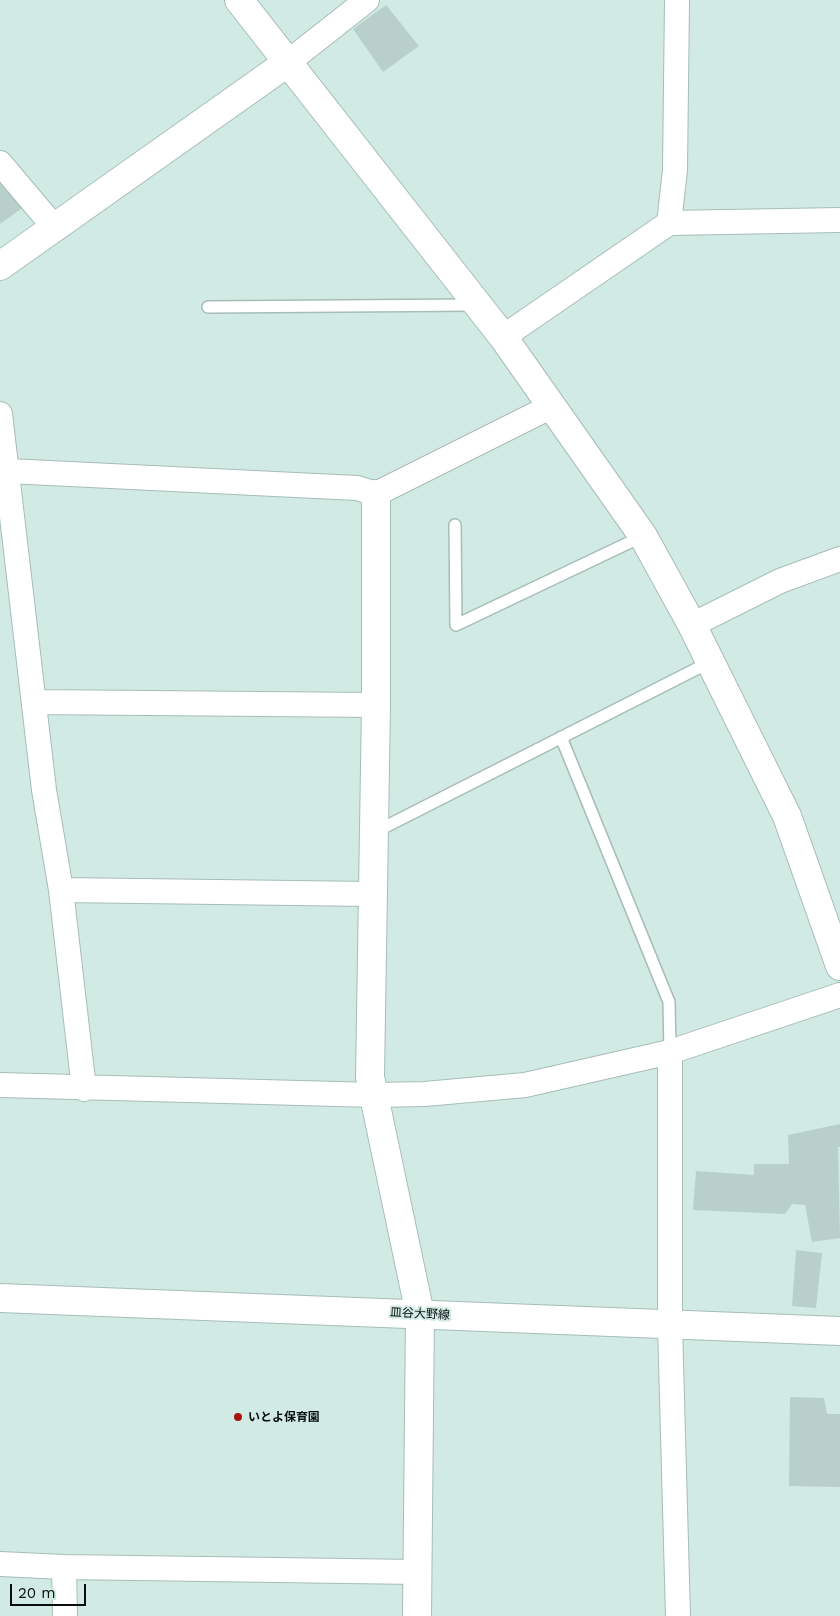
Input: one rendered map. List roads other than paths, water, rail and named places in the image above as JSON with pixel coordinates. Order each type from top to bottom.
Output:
[{"type":"street","points":[[239,0],[476,305],[503,337],[643,536],[692,625],[787,816],[840,966]]},
{"type":"street","points":[[0,266],[287,63],[367,0]]},
{"type":"street","points":[[669,223],[674,170],[677,0]]},
{"type":"street","points":[[0,163],[54,227]]},
{"type":"street","points":[[503,337],[669,223],[840,220]]},
{"type":"street","points":[[8,470],[356,488],[376,494],[552,406]]},
{"type":"street","points":[[0,414],[44,790],[61,890],[84,1089]]},
{"type":"street","points":[[376,494],[376,705],[370,1077],[420,1314],[417,1616]]},
{"type":"street","points":[[692,625],[780,580],[840,559]]},
{"type":"street","points":[[34,702],[376,705]]},
{"type":"street","points":[[61,890],[372,894]]},
{"type":"street","points":[[0,1085],[84,1089],[375,1095],[425,1094],[525,1086],[670,1052],[840,995]]},
{"type":"street","points":[[670,1052],[670,1325],[678,1616]]},
{"type":"street","name":"皿谷大野線","points":[[0,1298],[840,1331]]},
{"type":"street","points":[[0,1564],[64,1568],[417,1572]]},
{"type":"street","points":[[64,1568],[65,1616]]},
{"type":"lane","points":[[208,307],[476,305]]},
{"type":"lane","points":[[454,525],[456,625],[643,536]]},
{"type":"lane","points":[[373,832],[710,662]]},
{"type":"lane","points":[[561,737],[669,1002],[670,1052]]},
{"type":"place","name":"いとよ保育園","points":[[238,1417]]}]
